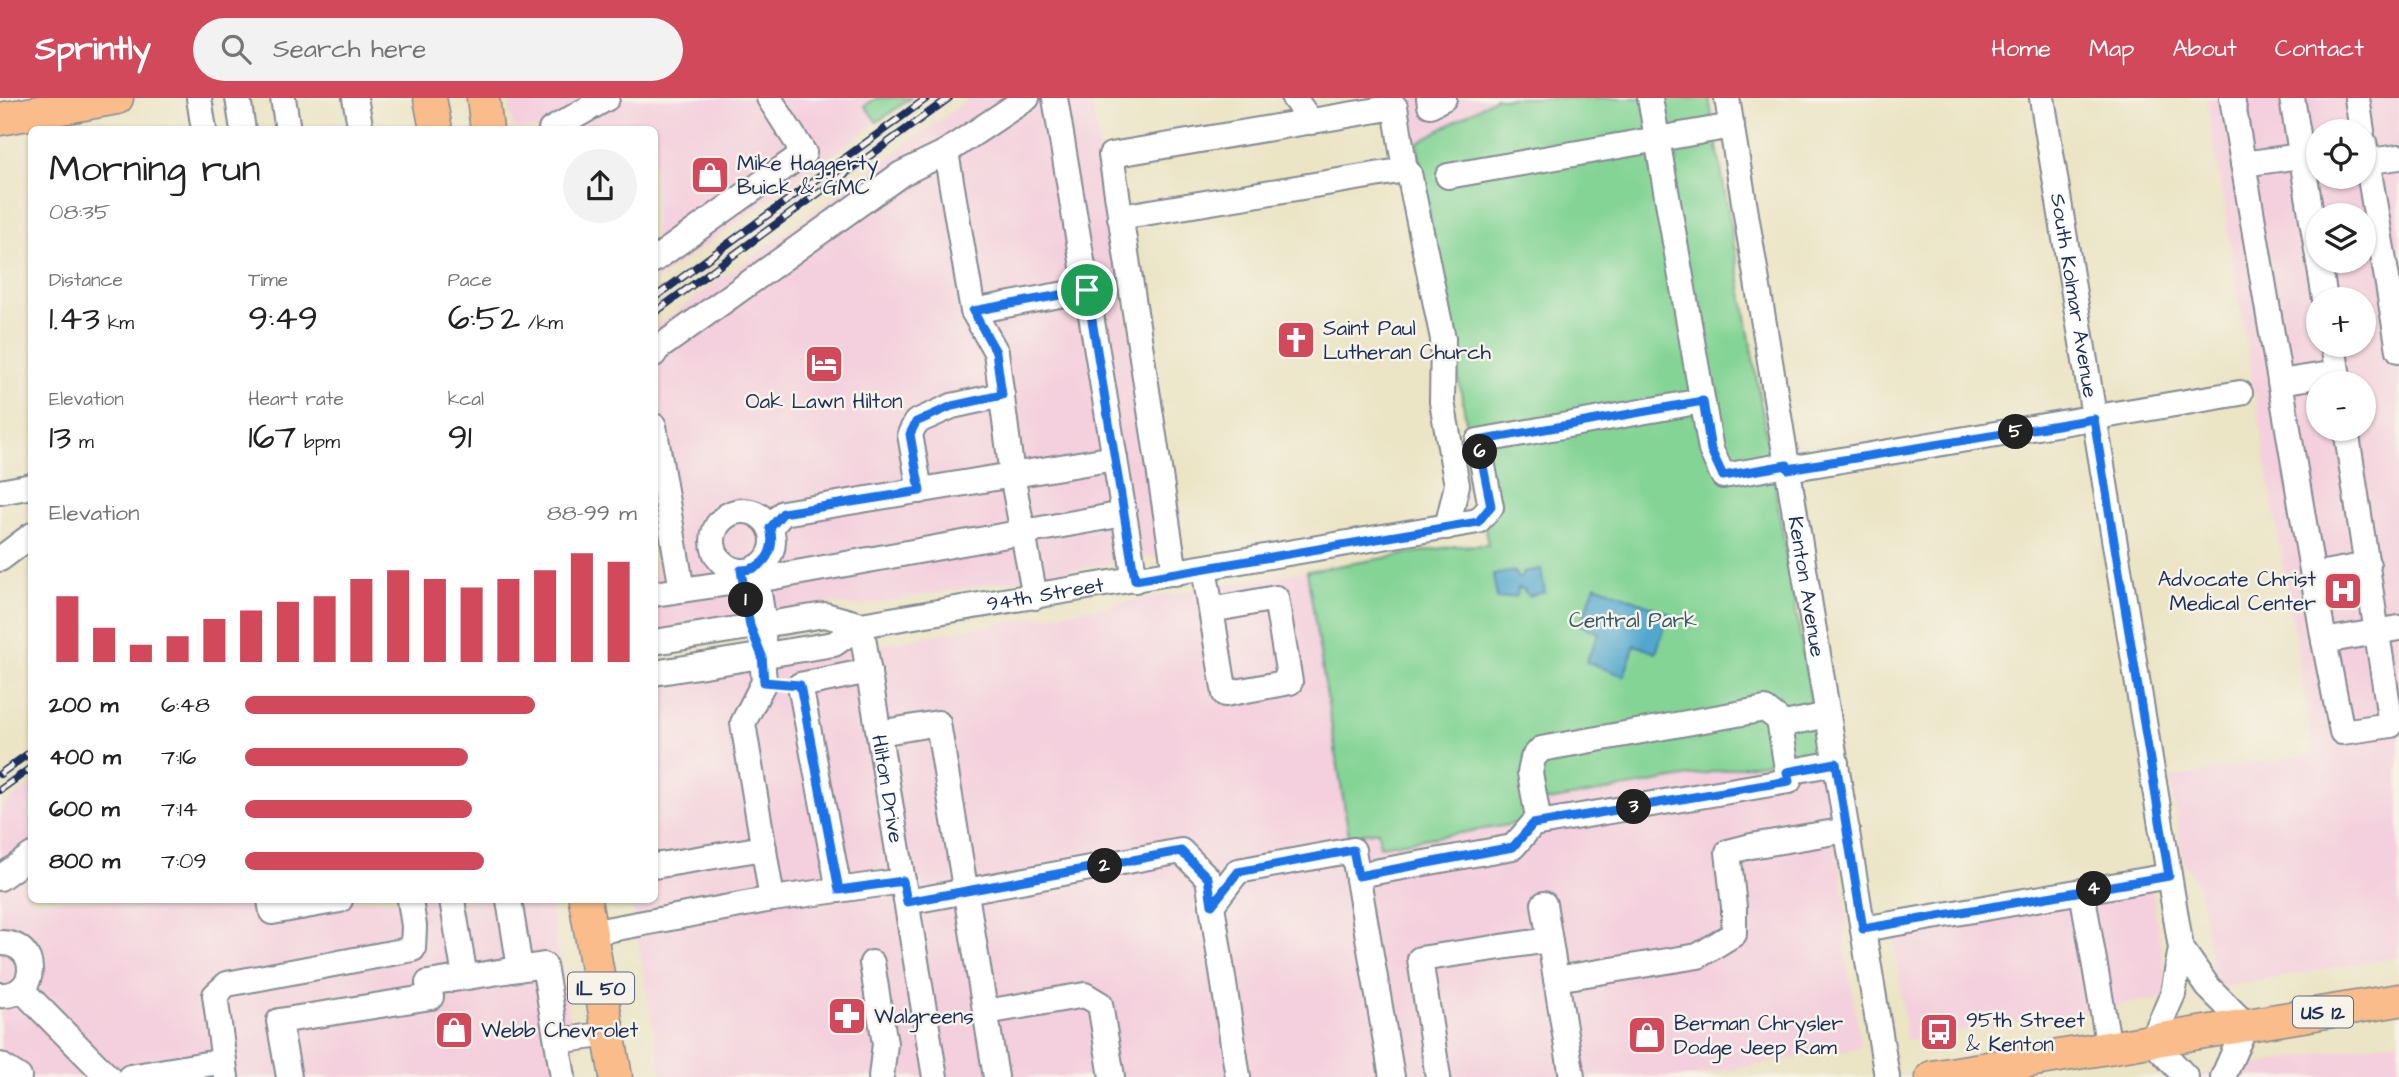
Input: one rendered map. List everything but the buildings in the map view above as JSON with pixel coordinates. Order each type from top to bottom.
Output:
[{"type":"main road","points":[[0,119],[117,98]]},
{"type":"main road","points":[[430,98],[435,126]]},
{"type":"main road","points":[[483,98],[487,126]]},
{"type":"main road","name":"IL 50","points":[[585,903],[616,1077]]},
{"type":"main road","name":"US 12","points":[[1932,1077],[2052,1067],[2109,1048],[2399,1000]]},
{"type":"street","points":[[198,98],[203,126]]},
{"type":"street","points":[[238,98],[242,126]]},
{"type":"street","points":[[283,98],[287,126]]},
{"type":"street","points":[[355,98],[360,126]]},
{"type":"street","points":[[558,126],[607,98]]},
{"type":"street","points":[[658,257],[804,153],[769,98]]},
{"type":"street","points":[[658,348],[901,174],[946,152],[1027,98]]},
{"type":"street","points":[[1055,98],[1135,580]]},
{"type":"street","points":[[1294,98],[1311,121]]},
{"type":"street","points":[[1429,98],[1430,105],[1444,98]]},
{"type":"street","points":[[1650,98],[1711,450],[1723,476],[2094,419],[2240,393]]},
{"type":"street","name":"Kenton Avenue","points":[[1727,98],[1887,1077]]},
{"type":"street","name":"South Kolmar Avenue","points":[[2042,98],[2181,948],[2173,994],[2152,1041]]},
{"type":"street","points":[[2232,98],[2312,575],[2342,732],[2391,726],[2388,630],[2368,565],[2348,441]]},
{"type":"street","points":[[2291,98],[2306,138]]},
{"type":"street","points":[[2357,98],[2360,119]]},
{"type":"street","points":[[1175,573],[1111,155],[1395,107],[1405,170],[1409,173],[1443,339],[1443,402],[1457,485],[1447,527]]},
{"type":"street","points":[[1448,176],[1732,126]]},
{"type":"street","points":[[946,152],[973,311],[996,352],[1012,475],[1035,597]]},
{"type":"street","points":[[2376,156],[2399,157]]},
{"type":"street","points":[[2243,164],[2306,158]]},
{"type":"street","points":[[1120,217],[1405,170]]},
{"type":"street","points":[[2316,189],[2324,287]]},
{"type":"street","points":[[2373,189],[2393,270],[2399,350]]},
{"type":"street","points":[[973,311],[1087,290]]},
{"type":"street","points":[[2280,382],[2306,380]]},
{"type":"street","points":[[920,491],[910,434],[916,422],[952,406],[1002,395]]},
{"type":"street","name":"94th Street","points":[[658,641],[825,615],[862,625],[1478,522],[1491,506],[1478,441],[1703,401]]},
{"type":"street","points":[[658,449],[682,590]]},
{"type":"street","points":[[770,528],[783,513],[1115,458]]},
{"type":"street","points":[[0,492],[28,487]]},
{"type":"street","points":[[749,512],[758,515],[770,528],[772,547],[769,555],[749,575],[728,567],[716,554],[713,545],[717,526],[730,514],[749,512]]},
{"type":"street","points":[[658,593],[749,575],[1124,514]]},
{"type":"street","points":[[0,559],[28,539]]},
{"type":"street","points":[[2312,575],[2368,565]]},
{"type":"street","points":[[1204,568],[1211,610]]},
{"type":"street","points":[[749,575],[764,682],[743,723],[772,899]]},
{"type":"street","name":"94th Street","points":[[658,672],[834,644],[862,625]]},
{"type":"street","name":"Hilton Drive","points":[[862,625],[936,1077]]},
{"type":"street","points":[[2324,640],[2388,630]]},
{"type":"street","points":[[764,682],[800,685],[869,671]]},
{"type":"street","points":[[800,685],[839,890]]},
{"type":"street","points":[[1358,876],[1513,847],[1533,824],[1539,823],[1789,781],[1779,720],[1765,709],[1541,749],[1533,758],[1530,773],[1539,823]]},
{"type":"street","points":[[1780,725],[1828,715]]},
{"type":"street","points":[[879,733],[938,723],[996,1077]]},
{"type":"street","points":[[1787,772],[1836,763]]},
{"type":"street","points":[[1556,979],[1698,956],[1734,934],[1728,852],[1847,830]]},
{"type":"street","points":[[658,865],[764,848]]},
{"type":"street","points":[[1212,905],[1238,872],[1353,850],[1392,1077]]},
{"type":"street","points":[[590,933],[772,899],[839,890],[966,892],[1181,851],[1208,878],[1238,1077]]},
{"type":"street","points":[[0,878],[28,858]]},
{"type":"street","points":[[1863,929],[2169,876]]},
{"type":"street","points":[[2082,891],[2109,1048]]},
{"type":"street","points":[[270,903],[272,912],[323,903]]},
{"type":"street","points":[[130,1077],[225,1069],[215,995],[227,984],[412,949],[414,926],[410,903]]},
{"type":"street","points":[[453,903],[465,977]]},
{"type":"street","points":[[509,903],[520,968]]},
{"type":"street","points":[[1544,904],[1572,1077]]},
{"type":"street","points":[[1438,1077],[1420,959],[1549,940]]},
{"type":"street","points":[[0,943],[12,944],[27,955],[30,973],[11,992],[108,1077]]},
{"type":"street","name":"South Kolmar Avenue","points":[[2181,948],[2207,987],[2246,1025]]},
{"type":"street","points":[[861,999],[863,964],[885,1044],[881,1077]]},
{"type":"street","points":[[289,1077],[279,1021],[431,997],[428,983],[544,965],[563,1077]]},
{"type":"street","points":[[986,1012],[1085,995],[1100,1004],[1111,1077]]},
{"type":"street","points":[[866,1024],[875,1077]]},
{"type":"street","points":[[2223,1077],[2246,1025]]},
{"type":"street","points":[[557,1041],[609,1034]]},
{"type":"street","points":[[2152,1041],[2186,1077]]},
{"type":"street","points":[[0,1065],[19,1077]]},
{"type":"shaded area","points":[[512,98],[876,98],[866,106],[877,122],[658,280],[658,126],[513,126],[510,106]]},
{"type":"shaded area","points":[[970,98],[1091,98],[1165,554],[859,606],[836,603],[658,633],[658,325]]},
{"type":"shaded area","points":[[1409,98],[1496,98],[1417,143]]},
{"type":"shaded area","name":"Advocate Christ Medical Center","points":[[2206,98],[2399,98],[2399,957],[2216,988],[2198,885],[2183,859],[2170,778],[2314,753]]},
{"type":"shaded area","points":[[1307,571],[1350,836],[1378,831],[1381,846],[1525,806],[1820,753],[1848,918],[1844,944],[1861,1047],[1688,1077],[662,1077],[632,903],[658,903],[658,682]]},
{"type":"shaded area","points":[[28,787],[28,903],[550,903],[579,1077],[0,1077],[0,808]]},
{"type":"shaded area","points":[[2150,879],[2169,997],[1907,1040],[1892,924]]},
{"type":"shaded area","points":[[2399,1040],[2399,1077],[2184,1077]]},
{"type":"green space","points":[[876,98],[911,98],[877,122],[865,106]]},
{"type":"green space","name":"Central Park","points":[[1496,98],[1709,98],[1820,753],[1525,805],[1527,822],[1380,846],[1378,831],[1349,836],[1307,571],[1455,546],[1488,545],[1417,143]]},
{"type":"water","points":[[1541,569],[1545,592],[1528,596],[1523,589],[1518,588],[1517,596],[1497,599],[1493,575],[1514,571],[1518,578],[1521,578],[1523,572]]},
{"type":"water","points":[[1595,585],[1669,613],[1656,653],[1635,645],[1624,676],[1586,662],[1599,633],[1580,625]]},
{"type":"tunnel","points":[[861,999],[865,1024]]},
{"type":"railway","points":[[658,295],[927,98]]},
{"type":"railway","points":[[658,310],[949,98]]},
{"type":"railway","points":[[0,774],[28,754]]},
{"type":"railway","points":[[0,790],[28,770]]},
{"type":"place","name":"Mike Haggerty Buick & GMC","points":[[710,175]]},
{"type":"place","name":"Saint Paul Lutheran Church","points":[[1296,340]]},
{"type":"place","name":"Oak Lawn Hilton","points":[[824,364]]},
{"type":"place","name":"Advocate Christ Medical Center","points":[[2343,591]]},
{"type":"place","name":"Walgreens","points":[[847,1016]]},
{"type":"place","name":"Webb Chevrolet","points":[[454,1030]]},
{"type":"place","name":"95th Street & Kenton","points":[[1939,1032]]},
{"type":"place","name":"Berman Chrysler Dodge Jeep Ram","points":[[1647,1035]]},
{"type":"route","points":[[1087,290],[1135,580],[1478,522],[1491,506],[1478,441],[1703,401],[1711,450],[1723,476],[1787,465],[1788,469],[2094,419],[2169,876],[1863,929],[1836,763],[1787,772],[1789,781],[1533,824],[1513,847],[1358,876],[1353,850],[1238,872],[1212,905],[1208,878],[1181,851],[907,902],[903,881],[839,890],[800,685],[764,682],[762,656],[750,626],[741,570],[755,568],[769,555],[773,537],[770,528],[783,513],[920,491],[910,434],[916,422],[952,406],[1002,395],[996,352],[973,311],[1087,290]]}]
